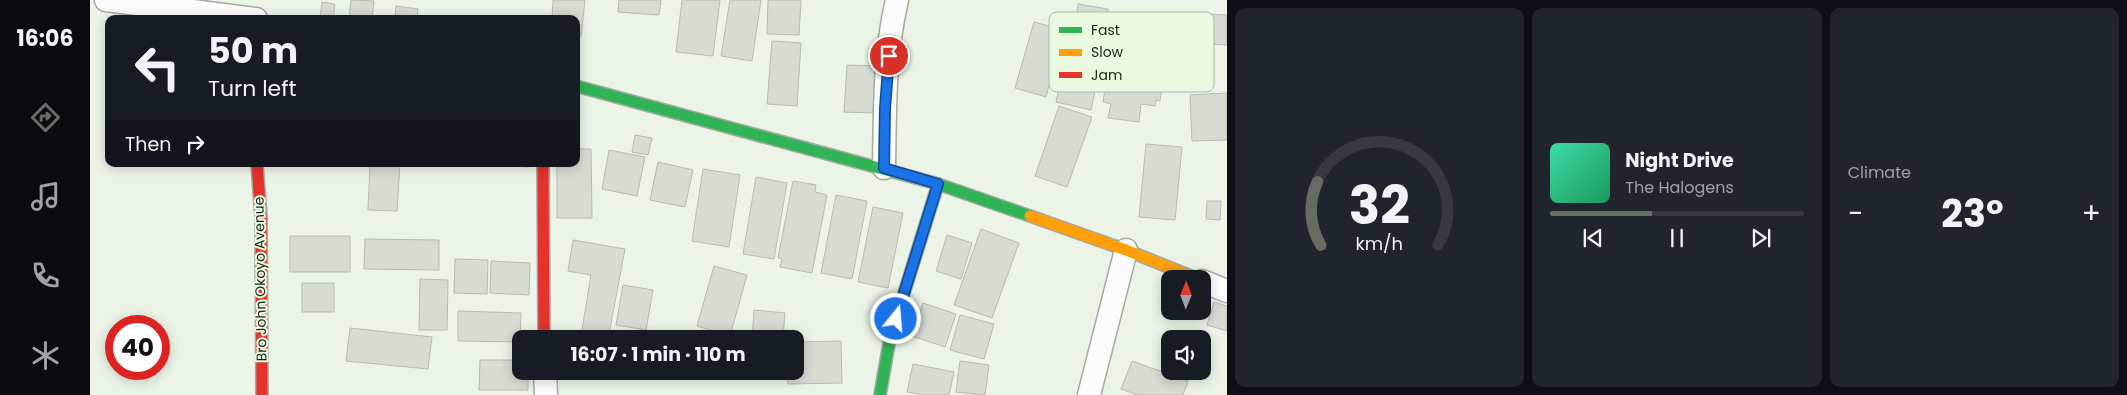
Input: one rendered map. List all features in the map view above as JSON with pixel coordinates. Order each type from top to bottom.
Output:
[{"type":"street","points":[[106,0],[245,13]]},
{"type":"street","points":[[884,168],[885,108],[892,22],[897,0]]},
{"type":"street","points":[[580,87],[938,184],[1126,250],[1176,270]]},
{"type":"street","name":"Bro John Okoyo Avenue","points":[[257,167],[261,218],[262,395]]},
{"type":"street","points":[[543,167],[544,330]]},
{"type":"street","points":[[880,395],[890,338],[938,184]]},
{"type":"street","points":[[1089,395],[1126,250]]},
{"type":"street","points":[[1211,285],[1227,291]]},
{"type":"street","points":[[545,380],[546,395]]},
{"type":"building","points":[[351,0],[374,1],[372,15],[349,15]]},
{"type":"building","points":[[553,0],[585,0],[581,37],[580,15],[552,15]]},
{"type":"building","points":[[619,0],[661,0],[659,15],[618,12]]},
{"type":"building","points":[[682,0],[720,0],[713,56],[676,52]]},
{"type":"building","points":[[730,0],[761,0],[752,61],[721,56]]},
{"type":"building","points":[[768,0],[801,0],[799,35],[767,34]]},
{"type":"building","points":[[322,2],[335,4],[334,15],[320,15]]},
{"type":"building","points":[[1078,4],[1108,9],[1108,12],[1077,12]]},
{"type":"building","points":[[396,6],[418,9],[417,15],[395,15]]},
{"type":"building","points":[[1214,14],[1227,15],[1227,45],[1214,44]]},
{"type":"building","points":[[1034,22],[1049,26],[1049,86],[1046,97],[1015,88]]},
{"type":"building","points":[[772,41],[801,43],[797,106],[767,104]]},
{"type":"building","points":[[847,65],[875,66],[873,113],[844,112]]},
{"type":"building","points":[[1058,92],[1095,92],[1091,110],[1056,102]]},
{"type":"building","points":[[1105,92],[1161,92],[1160,101],[1156,100],[1155,106],[1141,104],[1139,122],[1108,118],[1111,104],[1103,102]]},
{"type":"building","points":[[1227,93],[1227,140],[1192,141],[1190,95]]},
{"type":"building","points":[[1059,106],[1092,117],[1067,187],[1035,176]]},
{"type":"building","points":[[635,135],[652,138],[648,155],[632,152]]},
{"type":"building","points":[[1146,144],[1182,147],[1175,220],[1139,217]]},
{"type":"building","points":[[580,149],[591,149],[592,218],[557,218],[557,167],[580,167]]},
{"type":"building","points":[[609,150],[645,157],[637,196],[602,189]]},
{"type":"building","points":[[658,162],[693,170],[685,207],[650,200]]},
{"type":"building","points":[[370,167],[400,167],[397,211],[368,210]]},
{"type":"building","points":[[703,169],[740,175],[729,247],[692,241]]},
{"type":"building","points":[[756,177],[787,183],[774,259],[743,254]]},
{"type":"building","points":[[793,181],[816,185],[815,192],[827,195],[812,273],[780,267],[782,259],[778,258]]},
{"type":"building","points":[[836,195],[867,201],[852,279],[821,273]]},
{"type":"building","points":[[1207,201],[1221,201],[1220,220],[1206,219]]},
{"type":"building","points":[[873,207],[903,213],[888,288],[858,282]]},
{"type":"building","points":[[981,229],[1019,243],[992,318],[954,305]]},
{"type":"building","points":[[947,235],[972,243],[961,279],[936,271]]},
{"type":"building","points":[[290,236],[350,236],[350,272],[290,272]]},
{"type":"building","points":[[365,239],[439,240],[439,270],[364,269]]},
{"type":"building","points":[[573,240],[625,249],[610,330],[582,330],[591,275],[568,271]]},
{"type":"building","points":[[455,259],[488,260],[487,294],[454,293]]},
{"type":"building","points":[[491,261],[530,263],[529,295],[490,293]]},
{"type":"building","points":[[714,266],[747,275],[732,330],[710,330],[697,326]]},
{"type":"building","points":[[420,279],[448,280],[447,330],[419,330]]},
{"type":"building","points":[[302,283],[334,283],[334,312],[302,312]]},
{"type":"building","points":[[623,285],[653,290],[646,330],[616,325]]},
{"type":"building","points":[[1214,302],[1227,306],[1227,331],[1207,325],[1209,320],[1211,320]]},
{"type":"building","points":[[923,303],[956,314],[945,347],[912,336]]},
{"type":"building","points":[[754,310],[785,313],[784,330],[753,330]]},
{"type":"building","points":[[458,311],[521,313],[520,330],[512,330],[512,342],[458,341]]},
{"type":"building","points":[[960,315],[994,324],[984,359],[950,350]]},
{"type":"building","points":[[350,328],[432,337],[428,369],[346,361]]},
{"type":"building","points":[[841,341],[842,383],[788,384],[788,380],[804,380],[804,342]]},
{"type":"building","points":[[480,360],[512,360],[512,380],[528,380],[528,390],[479,390]]},
{"type":"building","points":[[960,361],[989,365],[985,395],[956,392]]},
{"type":"building","points":[[1132,361],[1161,371],[1161,380],[1188,381],[1183,395],[1137,395],[1121,389]]},
{"type":"building","points":[[913,364],[954,372],[949,395],[925,395],[907,392]]},
{"type":"traffic: fast","points":[[580,87],[938,184],[1030,216]]},
{"type":"traffic: fast","points":[[880,395],[890,338],[938,184]]},
{"type":"traffic: slow","points":[[1030,216],[1176,270]]},
{"type":"traffic: jam","points":[[257,167],[261,218],[262,395]]},
{"type":"traffic: jam","points":[[543,167],[544,330]]},
{"type":"route","points":[[889,56],[885,108],[884,168],[938,184],[896,319]]}]
